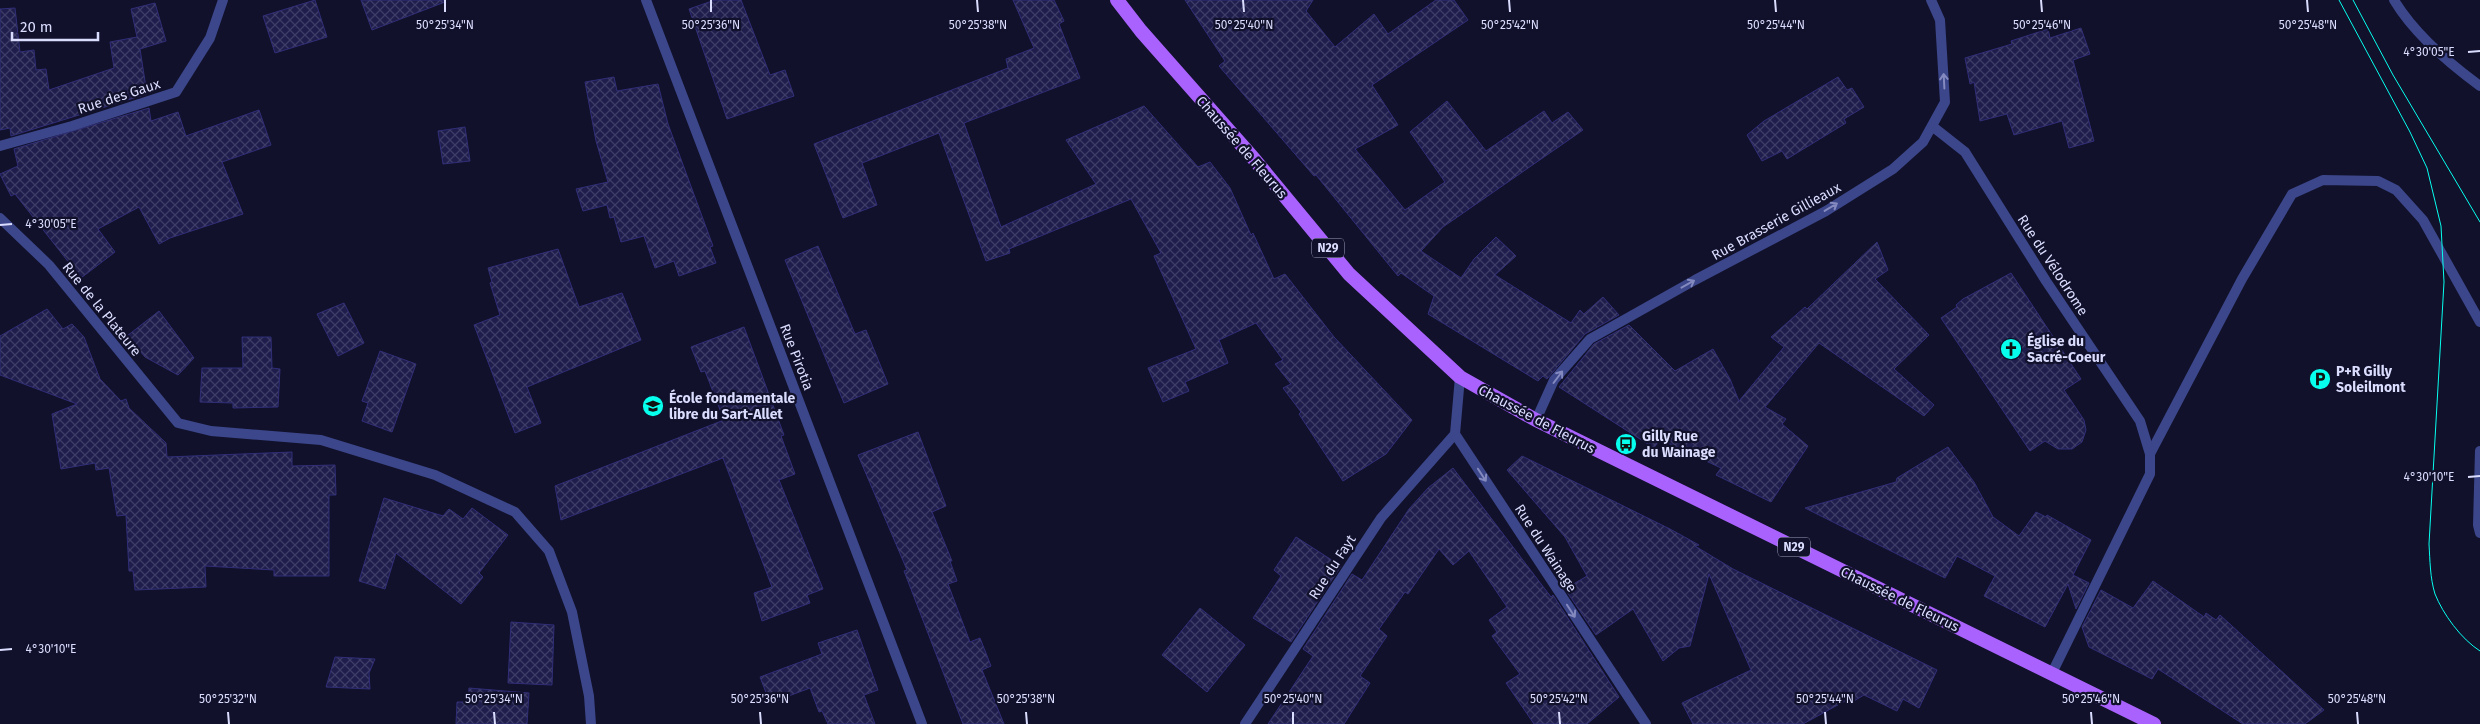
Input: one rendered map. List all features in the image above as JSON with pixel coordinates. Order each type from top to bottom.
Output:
[{"type":"main road","name":"Chaussée de Fleurus","points":[[1117,0],[1254,159],[1349,274],[1460,378],[1536,420],[2154,724]]},
{"type":"street","name":"Rue des Gaux","points":[[0,146],[72,126],[176,92],[210,38],[223,0]]},
{"type":"street","name":"Rue Pirotia","points":[[646,0],[922,724]]},
{"type":"street","name":"Rue Brasserie Gillieaux","points":[[1536,420],[1554,380],[1590,339],[1826,211],[1893,169],[1923,142],[1945,102],[1940,20],[1931,0]]},
{"type":"street","points":[[2394,0],[2404,18],[2464,74],[2480,86]]},
{"type":"street","name":"Rue du Vélodrome","points":[[1932,126],[1965,152],[2046,281],[2140,421],[2150,454],[2150,474],[2052,673]]},
{"type":"street","points":[[2150,454],[2242,279],[2292,194],[2323,180],[2378,181],[2396,190],[2423,220],[2480,322]]},
{"type":"street","name":"Rue de la Plateure","points":[[0,218],[49,265],[178,423],[211,431],[320,440],[435,474],[515,512],[549,551],[572,612],[589,696],[591,724]]},
{"type":"street","points":[[1455,434],[1460,378]]},
{"type":"street","name":"Rue du Fayt","points":[[1245,724],[1381,518],[1455,434]]},
{"type":"street","name":"Rue du Wainage","points":[[1455,434],[1646,724]]},
{"type":"street","points":[[2480,451],[2478,525],[2480,533]]},
{"type":"building","points":[[315,0],[327,37],[275,53],[263,16]]},
{"type":"building","points":[[361,0],[444,0],[445,2],[372,30]]},
{"type":"building","points":[[715,0],[741,0],[770,75],[785,70],[794,96],[727,119],[689,9]]},
{"type":"building","points":[[1013,0],[1054,0],[1064,21],[1059,24],[1080,78],[964,123],[1001,227],[1096,184],[1066,140],[1144,106],[1198,167],[1210,162],[1230,188],[1251,235],[1253,233],[1274,279],[1285,274],[1334,337],[1412,420],[1386,454],[1343,481],[1299,414],[1301,412],[1283,388],[1291,384],[1275,364],[1283,360],[1256,323],[1219,340],[1228,363],[1185,382],[1189,391],[1163,402],[1148,368],[1196,349],[1154,256],[1161,253],[1131,199],[1009,249],[1010,253],[986,261],[939,133],[862,163],[877,205],[843,218],[814,144],[1008,68],[1006,59],[1034,48]]},
{"type":"building","points":[[1185,0],[1313,0],[1306,11],[1335,47],[1374,14],[1388,34],[1436,0],[1454,0],[1468,20],[1372,85],[1398,125],[1355,149],[1405,210],[1445,182],[1410,132],[1447,101],[1486,151],[1544,111],[1552,123],[1568,112],[1583,130],[1443,227],[1421,251],[1461,278],[1474,259],[1496,237],[1516,256],[1495,275],[1571,323],[1580,310],[1584,314],[1603,297],[1619,315],[1585,334],[1547,379],[1543,376],[1538,381],[1428,314],[1434,296],[1401,273],[1398,276],[1316,175],[1314,176],[1219,66],[1225,61]]},
{"type":"building","points":[[155,3],[166,41],[140,49],[147,94],[11,136],[10,128],[0,130],[0,9],[15,8],[20,52],[34,50],[36,70],[46,69],[49,90],[114,68],[110,42],[137,37],[131,9]]},
{"type":"building","points":[[2081,28],[2090,54],[2073,60],[2094,141],[2069,148],[2062,121],[2014,135],[2007,114],[1980,121],[1974,82],[1970,84],[1965,58],[2012,44],[2011,41],[2048,29],[2050,38]]},
{"type":"building","points":[[614,77],[617,91],[658,84],[668,124],[713,246],[710,247],[716,263],[679,276],[674,261],[655,268],[644,236],[621,242],[614,217],[610,218],[607,205],[583,211],[576,189],[608,182],[596,141],[585,82]]},
{"type":"building","points":[[1838,77],[1847,90],[1852,88],[1864,107],[1844,119],[1846,123],[1787,159],[1782,151],[1762,161],[1747,135],[1764,121]]},
{"type":"building","points":[[149,108],[151,121],[178,112],[186,136],[259,110],[271,145],[222,162],[243,214],[170,238],[159,244],[139,207],[98,229],[115,252],[81,278],[15,194],[11,196],[0,174],[18,166],[14,149]]},
{"type":"building","points":[[465,127],[470,161],[443,164],[438,131]]},
{"type":"building","points":[[1877,242],[1888,270],[1875,279],[1929,335],[1894,369],[1934,405],[1924,416],[1819,343],[1765,407],[1786,419],[1782,424],[1808,446],[1771,502],[1716,475],[1721,468],[1660,439],[1654,448],[1559,387],[1594,344],[1629,325],[1675,371],[1713,349],[1730,379],[1739,401],[1784,347],[1771,337],[1805,307],[1807,309]]},
{"type":"building","points":[[818,246],[855,334],[866,330],[888,384],[844,403],[785,260]]},
{"type":"building","points":[[558,249],[579,307],[622,293],[641,340],[527,387],[541,423],[515,433],[474,325],[500,315],[490,283],[492,282],[488,268]]},
{"type":"building","name":"Église du Sacré-Coeur","points":[[2011,273],[2081,379],[2064,390],[2084,420],[2086,430],[2082,442],[2072,449],[2058,449],[2045,441],[2030,451],[1941,318],[1957,307],[1956,305],[1963,299]]},
{"type":"building","points":[[344,303],[364,343],[338,356],[317,314]]},
{"type":"building","points":[[47,309],[63,329],[72,324],[84,337],[100,379],[121,401],[126,399],[129,408],[166,443],[167,457],[292,452],[292,466],[335,465],[336,495],[329,495],[329,576],[274,576],[274,570],[205,566],[206,587],[135,590],[133,571],[129,571],[126,515],[117,516],[109,468],[96,470],[95,463],[61,469],[52,414],[77,404],[0,375],[0,336]]},
{"type":"building","points":[[159,311],[194,358],[178,375],[145,357],[127,336]]},
{"type":"building","points":[[744,327],[784,435],[781,436],[795,474],[779,480],[823,589],[807,595],[810,603],[762,621],[754,593],[772,587],[723,458],[561,520],[555,486],[724,420],[705,371],[701,372],[691,347]]},
{"type":"building","points":[[242,337],[271,337],[272,368],[280,369],[278,407],[233,408],[233,403],[200,402],[202,368],[243,368]]},
{"type":"building","points":[[380,351],[416,364],[392,432],[362,421],[368,403],[362,401]]},
{"type":"building","points":[[918,432],[946,506],[932,512],[952,561],[950,561],[957,581],[948,584],[970,642],[980,638],[991,666],[982,670],[1004,724],[963,724],[904,571],[907,570],[858,455]]},
{"type":"building","points":[[1948,447],[1974,482],[1993,517],[2019,536],[2036,512],[2046,517],[2047,515],[2091,540],[2073,575],[2089,583],[2076,609],[2068,584],[2045,627],[1984,596],[1995,576],[1957,556],[1945,578],[1805,508],[1896,482],[1897,478]]},
{"type":"building","points":[[1522,456],[1670,529],[1699,545],[1695,546],[1733,569],[1937,670],[1919,708],[1903,699],[1897,711],[1864,695],[1847,705],[1845,701],[1803,724],[1693,724],[1682,703],[1751,670],[1709,574],[1690,646],[1679,648],[1663,661],[1633,609],[1596,635],[1565,589],[1587,576],[1565,537],[1507,470]]},
{"type":"building","points":[[1453,468],[1551,597],[1553,595],[1619,697],[1587,724],[1534,724],[1506,683],[1520,674],[1492,636],[1497,632],[1489,620],[1507,607],[1469,551],[1453,565],[1439,549],[1408,594],[1405,592],[1379,629],[1387,636],[1360,676],[1370,683],[1344,724],[1268,724],[1313,656],[1303,649],[1352,574],[1362,580],[1409,509],[1428,488]]},
{"type":"building","points":[[384,498],[443,516],[449,509],[463,519],[472,508],[508,535],[479,573],[483,577],[461,604],[396,553],[385,589],[359,581]]},
{"type":"building","points":[[1296,537],[1341,566],[1291,642],[1253,618],[1281,576],[1274,570]]},
{"type":"building","points":[[2153,581],[2204,617],[2206,613],[2216,620],[2220,615],[2324,710],[2305,724],[2243,724],[2158,669],[2152,679],[2089,647],[2082,627],[2101,590],[2133,608]]},
{"type":"building","points":[[1200,608],[1245,645],[1207,692],[1162,655]]},
{"type":"building","points":[[511,622],[554,625],[552,685],[508,683]]},
{"type":"building","points":[[857,630],[878,690],[864,695],[875,724],[828,724],[822,711],[819,712],[810,688],[770,703],[760,677],[822,654],[818,643]]},
{"type":"building","points":[[335,657],[375,659],[369,673],[370,689],[326,687]]},
{"type":"building","points":[[469,688],[529,693],[527,724],[456,724],[457,702],[468,702]]},
{"type":"tram line","points":[[2339,0],[2410,132],[2427,168],[2441,226],[2444,282],[2429,544],[2430,569],[2435,594],[2443,610],[2453,626],[2480,651]]},
{"type":"tram line","points":[[2353,0],[2393,75],[2480,222]]},
{"type":"place","name":"Église du Sacré-Coeur","points":[[2011,349]]},
{"type":"place","name":"P+R Gilly Soleilmont","points":[[2320,379]]},
{"type":"place","name":"École fondamentale libre du Sart-Allet","points":[[653,406]]},
{"type":"place","name":"Gilly Rue du Wainage","points":[[1626,444]]}]
